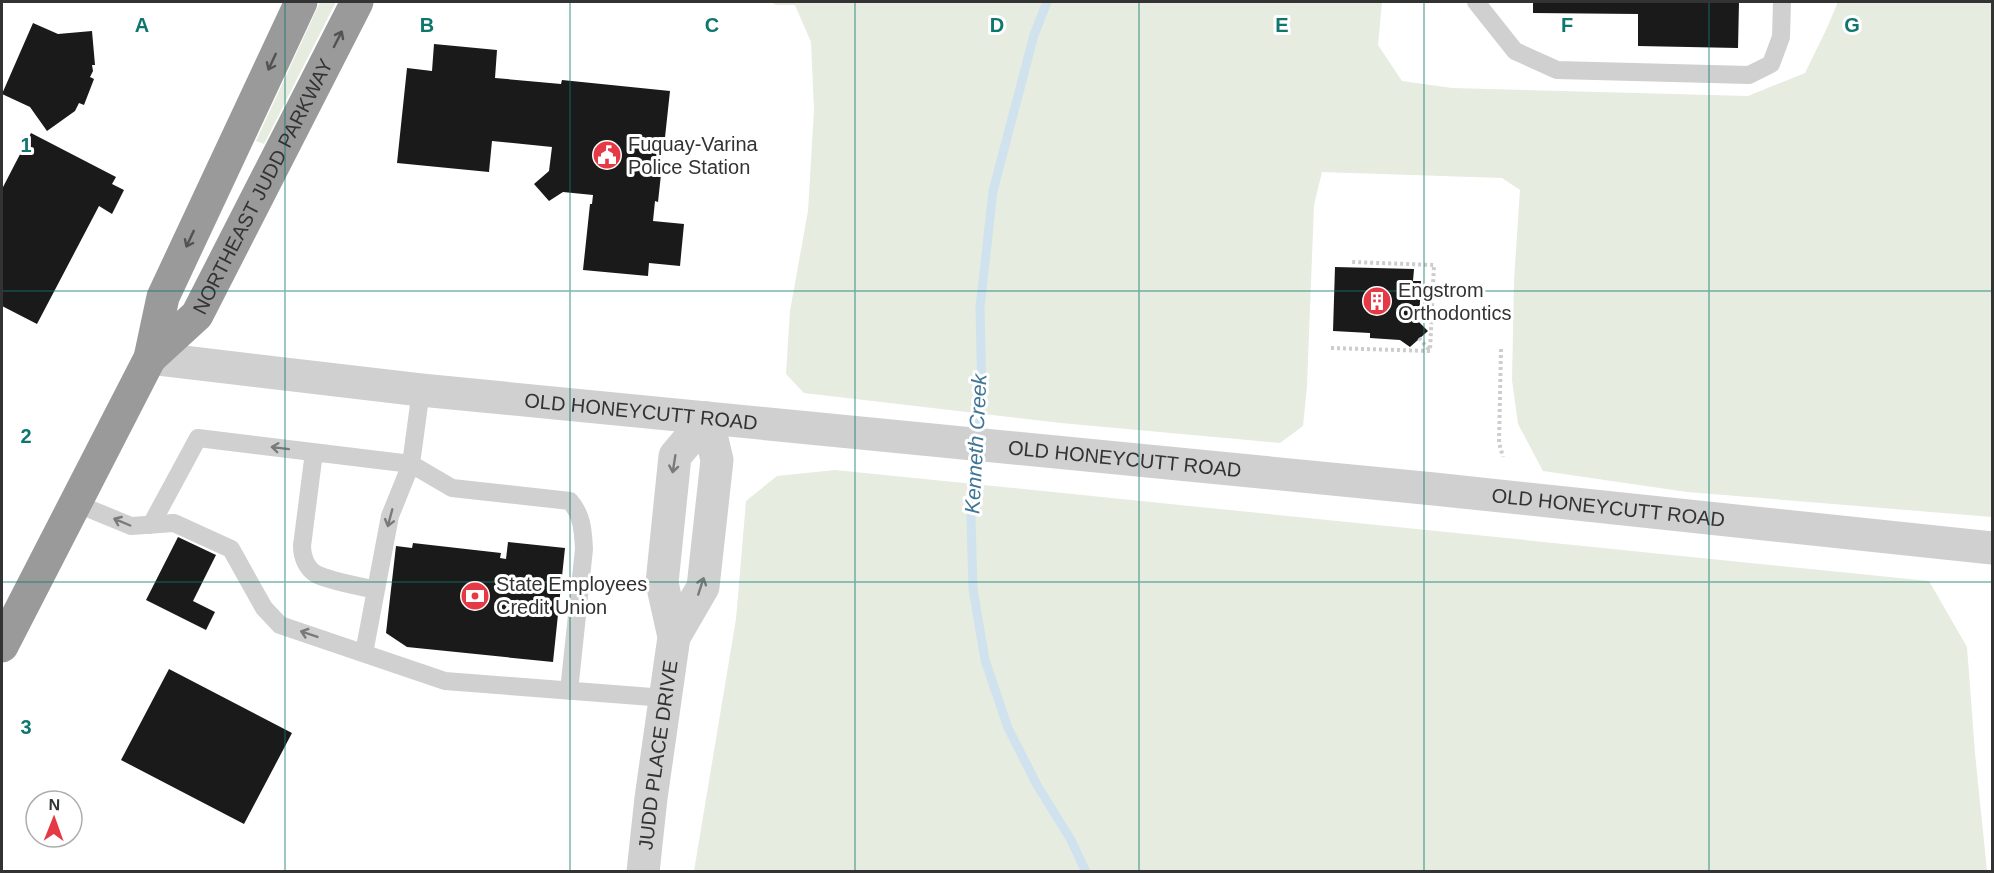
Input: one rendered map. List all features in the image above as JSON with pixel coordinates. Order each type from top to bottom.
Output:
[{"type":"highway","name":"NORTHEAST JUDD PARKWAY","points":[[2,646],[150,358],[163,297],[301,2]]},
{"type":"highway","name":"NORTHEAST JUDD PARKWAY","points":[[150,358],[197,315],[357,2]]},
{"type":"street","name":"OLD HONEYCUTT ROAD","points":[[150,358],[421,390],[1434,489],[1992,548]]},
{"type":"street","name":"JUDD PLACE DRIVE","points":[[644,872],[651,798],[674,637],[703,587],[717,460],[707,418]]},
{"type":"lane","points":[[1476,2],[1515,51],[1557,70],[1749,75],[1771,64],[1781,37],[1782,2]]},
{"type":"lane","points":[[364,653],[390,516],[411,464],[421,390]]},
{"type":"lane","points":[[151,525],[198,438],[411,464],[452,488],[570,501],[577,509],[583,525],[584,549],[569,691]]},
{"type":"lane","points":[[314,452],[302,555],[307,566],[315,573],[375,590]]},
{"type":"lane","points":[[75,503],[130,526],[174,523],[231,549],[264,608],[280,625],[445,681],[665,698]]},
{"type":"path","points":[[1352,262],[1434,265],[1430,351]]},
{"type":"path","points":[[1419,338],[1430,351]]},
{"type":"path","points":[[1331,348],[1430,351]]},
{"type":"path","points":[[1501,349],[1499,443],[1503,457]]},
{"type":"shaded area","points":[[320,2],[336,2],[264,144],[256,141]]},
{"type":"shaded area","points":[[771,2],[1382,2],[1378,45],[1402,81],[1452,88],[1748,96],[1805,73],[1838,2],[1992,2],[1992,517],[1687,492],[1543,471],[1518,424],[1512,380],[1514,281],[1520,190],[1502,178],[1322,172],[1314,205],[1307,386],[1303,426],[1280,443],[1061,423],[804,393],[786,374],[790,311],[808,211],[814,110],[811,42],[795,5],[776,5]]},
{"type":"shaded area","points":[[835,470],[1929,581],[1967,647],[1987,871],[694,871],[736,619],[746,501],[777,476]]},
{"type":"building","points":[[1533,2],[1739,2],[1738,48],[1638,46],[1638,14],[1533,13]]},
{"type":"building","points":[[33,23],[58,34],[92,31],[95,65],[92,65],[93,71],[90,77],[94,79],[84,105],[79,103],[75,111],[47,131],[30,107],[2,94]]},
{"type":"building","name":"Fuquay-Varina Police Station","points":[[434,44],[497,50],[495,78],[561,84],[562,80],[670,91],[658,202],[655,201],[653,221],[684,224],[680,266],[649,263],[648,276],[583,270],[593,195],[563,192],[549,201],[534,184],[549,171],[552,147],[492,141],[489,172],[397,163],[407,68],[432,71]]},
{"type":"building","points":[[31,133],[116,177],[112,184],[124,190],[112,214],[99,206],[37,324],[2,306],[2,189]]},
{"type":"building","name":"Engstrom Orthodontics","points":[[1335,267],[1414,269],[1413,281],[1421,281],[1419,322],[1428,331],[1410,347],[1400,340],[1370,338],[1370,333],[1333,331]]},
{"type":"building","points":[[178,537],[216,555],[193,601],[215,612],[206,630],[146,600]]},
{"type":"building","name":"State Employees Credit Union","points":[[508,542],[565,548],[553,662],[407,647],[386,633],[396,546],[412,548],[413,543],[501,553],[500,558],[506,559]]},
{"type":"building","points":[[169,669],[292,733],[244,824],[121,760]]},
{"type":"waterway","name":"Kenneth Creek","points":[[1047,2],[1034,35],[993,191],[980,308],[982,394],[971,518],[973,589],[985,660],[1008,728],[1037,785],[1071,840],[1086,872]]},
{"type":"place","name":"Fuquay-Varina Police Station","points":[[607,155]]},
{"type":"place","name":"Engstrom Orthodontics","points":[[1377,301]]},
{"type":"place","name":"State Employees Credit Union","points":[[475,596]]}]
